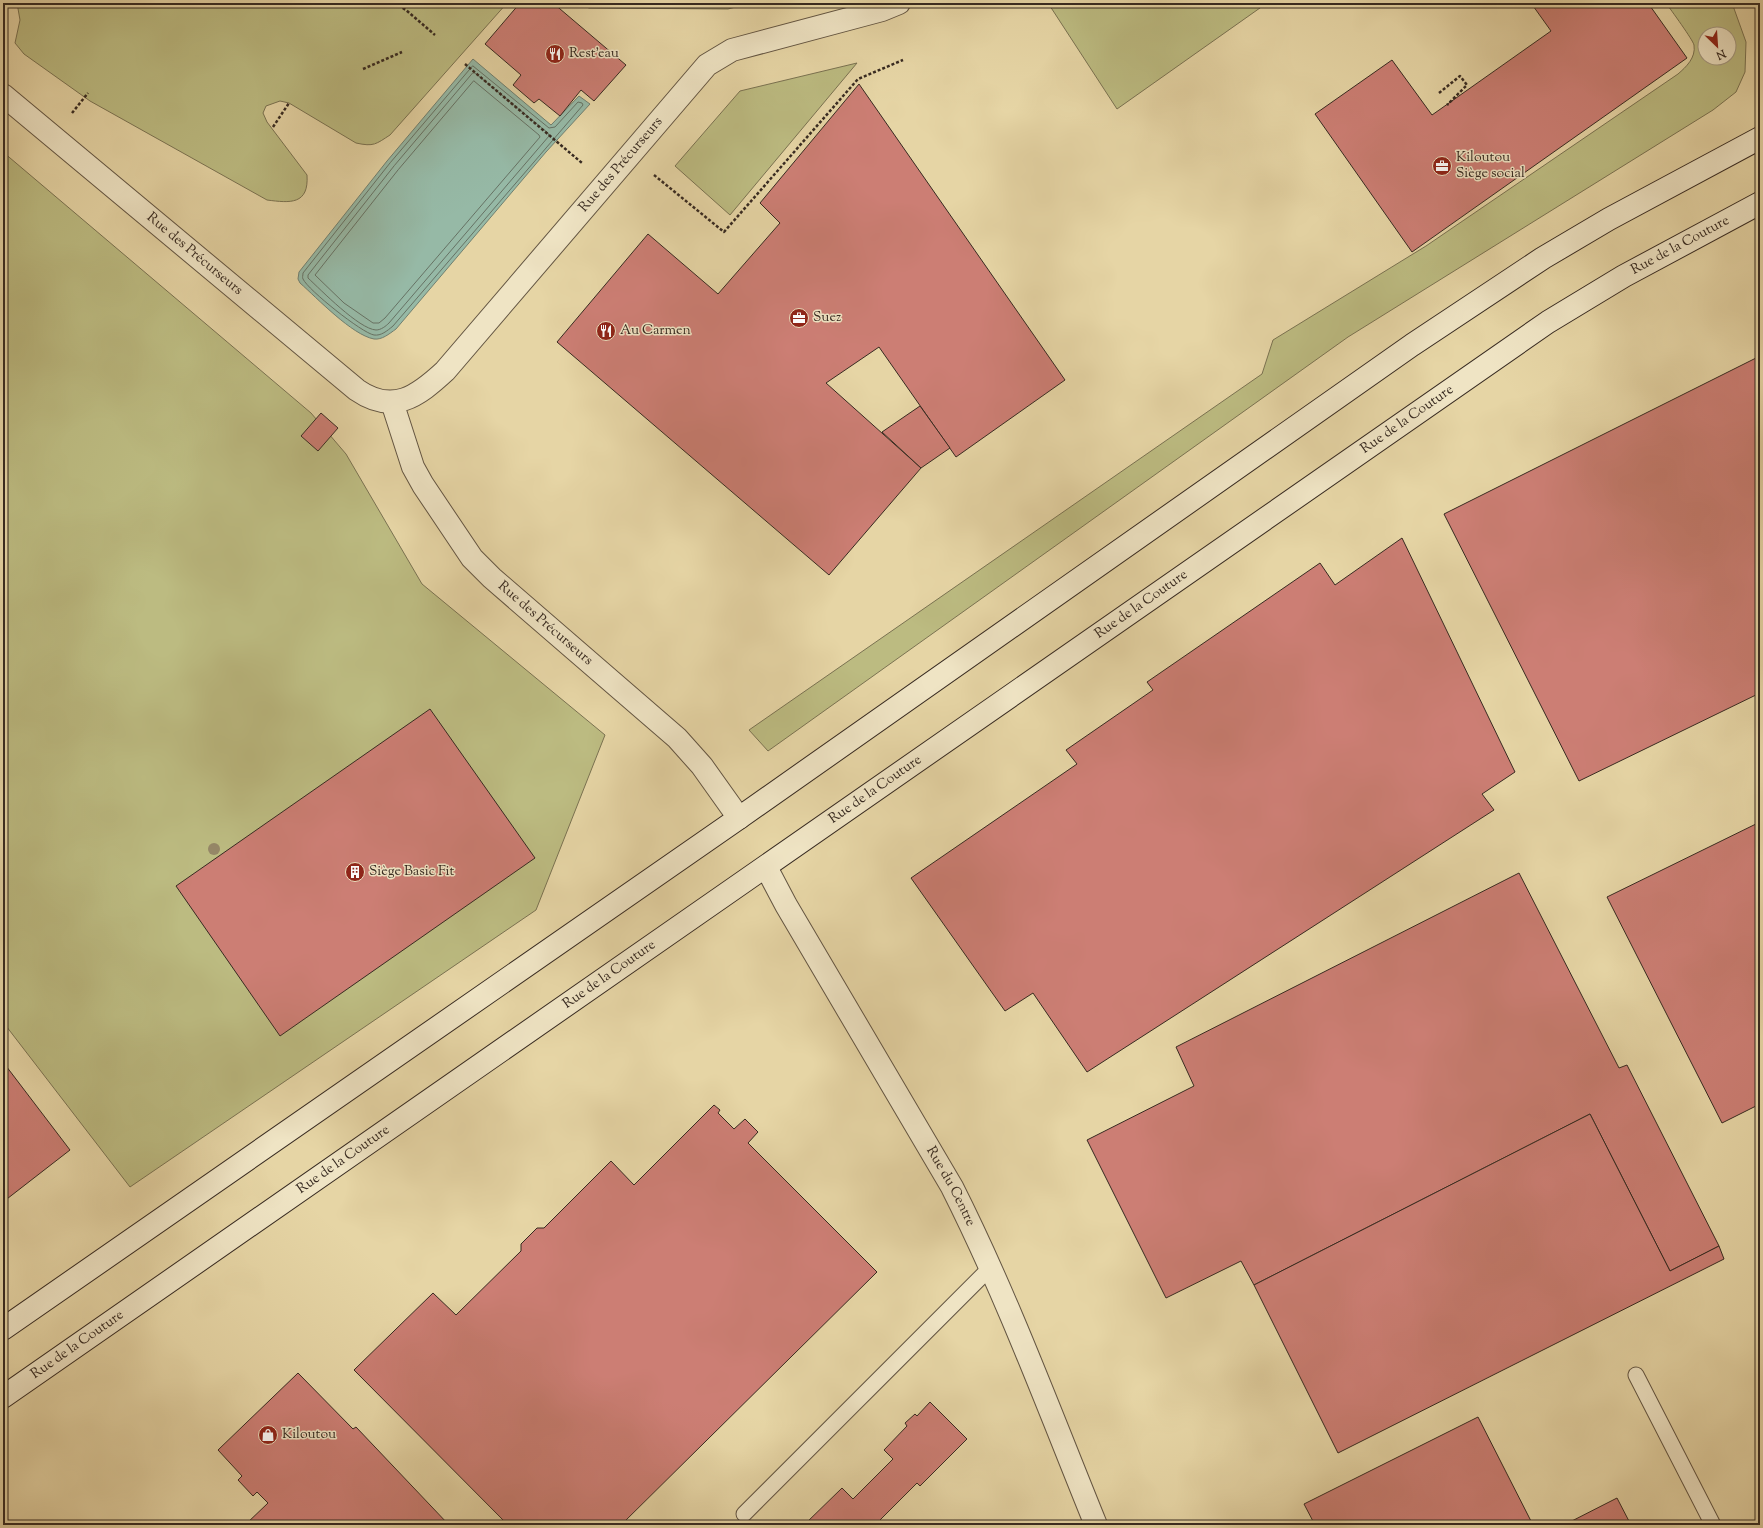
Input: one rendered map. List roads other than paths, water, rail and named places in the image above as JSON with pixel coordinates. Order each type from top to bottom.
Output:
[{"type":"street","name":"Rue des Précurseurs","points":[[3,95],[357,390],[374,400],[392,402],[401,401],[418,393],[445,371],[707,65],[732,50],[882,10],[898,3]]},
{"type":"street","points":[[3,1328],[739,818],[1418,341],[1543,258],[1674,182],[1760,138]]},
{"type":"street","name":"Rue de la Couture","points":[[3,1397],[1548,322],[1624,276],[1760,203]]},
{"type":"street","name":"Rue des Précurseurs","points":[[392,402],[413,467],[423,485],[472,558],[492,578],[677,738],[702,766],[739,818]]},
{"type":"street","name":"Rue du Centre","points":[[766,867],[786,905],[952,1187],[979,1240],[1096,1525]]},
{"type":"lane","points":[[744,1514],[990,1268]]},
{"type":"lane","points":[[1636,1375],[1713,1525]]},
{"type":"water","points":[[473,59],[551,125],[579,96],[590,104],[546,152],[396,329],[380,339],[365,336],[335,315],[300,283],[298,279],[299,272],[387,161]]},
{"type":"place","name":"Rest'eau","points":[[555,54]]},
{"type":"place","name":"Kiloutou Siège social","points":[[1442,166]]},
{"type":"place","name":"Suez","points":[[799,318]]},
{"type":"place","name":"Au Carmen","points":[[606,331]]},
{"type":"place","name":"Siège Basic Fit","points":[[355,872]]},
{"type":"place","name":"Kiloutou","points":[[268,1435]]}]
